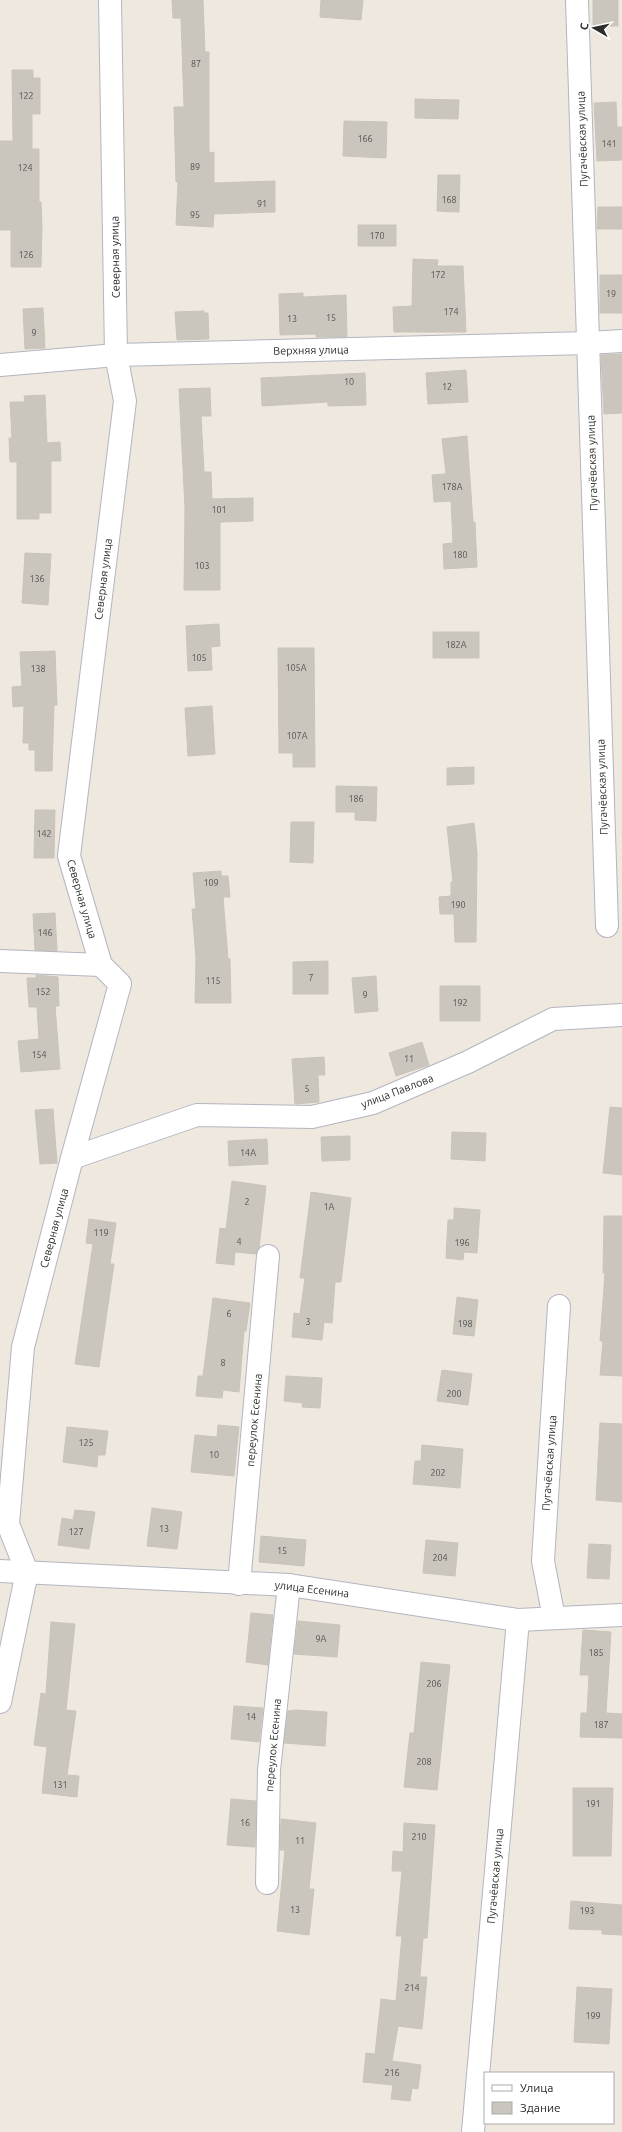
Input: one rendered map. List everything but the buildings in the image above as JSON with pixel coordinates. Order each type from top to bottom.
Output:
[{"type":"street","name":"Северная улица","points":[[27,1572],[8,1524],[23,1347],[72,1158],[120,984],[101,965],[69,856],[125,401],[116,355],[110,0]]},
{"type":"street","name":"Пугачёвская улица","points":[[577,0],[607,926]]},
{"type":"street","name":"Верхняя улица","points":[[0,365],[116,355],[622,341]]},
{"type":"street","points":[[0,961],[101,965]]},
{"type":"street","name":"улица Павлова","points":[[72,1158],[197,1115],[312,1117],[373,1103],[468,1062],[554,1019],[622,1015]]},
{"type":"street","name":"переулок Есенина","points":[[239,1584],[268,1256]]},
{"type":"street","name":"Пугачёвская улица","points":[[554,1618],[543,1561],[559,1306]]},
{"type":"street","name":"улица Есенина","points":[[0,1571],[239,1584],[290,1585],[518,1620],[622,1615]]},
{"type":"street","points":[[0,1702],[27,1572]]},
{"type":"street","name":"переулок Есенина","points":[[268,1883],[269,1770],[290,1585]]},
{"type":"street","name":"Пугачёвская улица","points":[[473,2132],[518,1620]]}]
